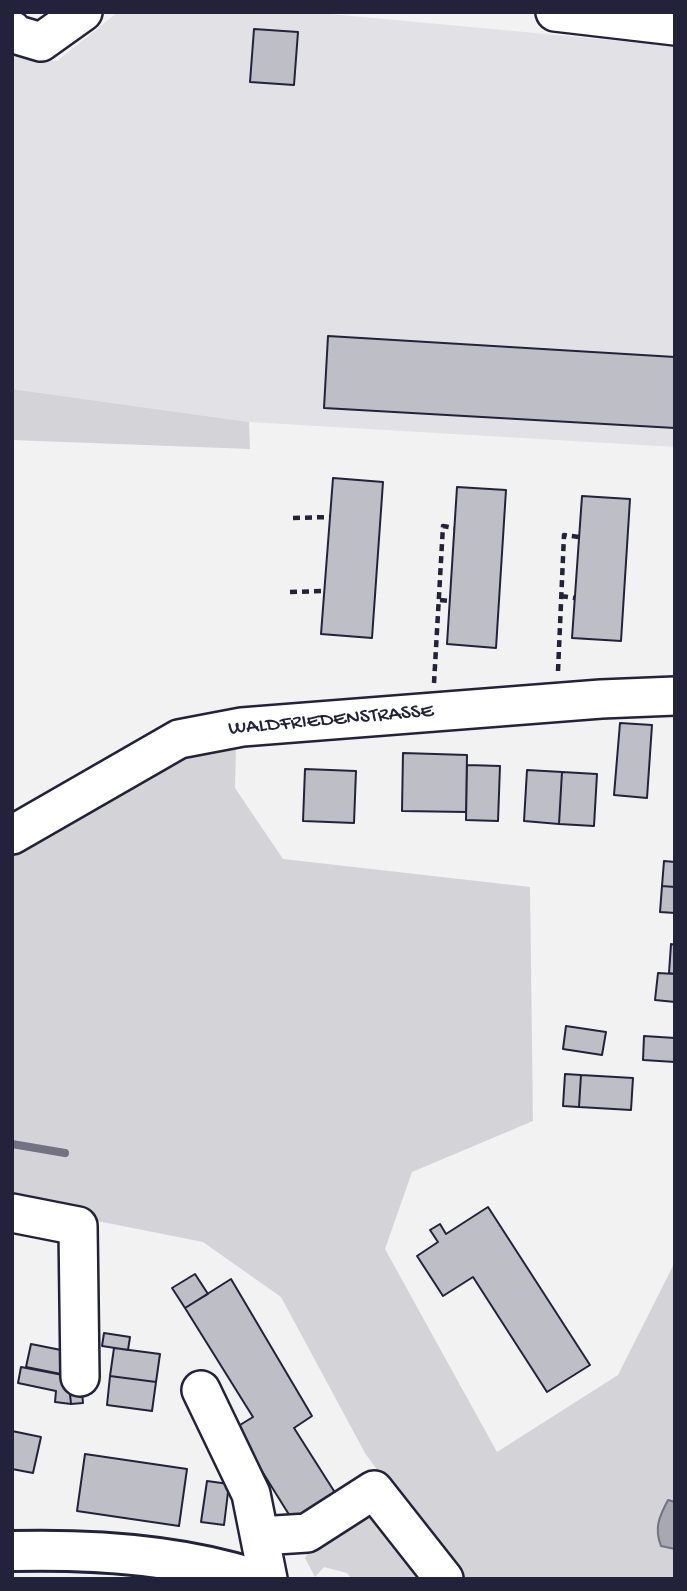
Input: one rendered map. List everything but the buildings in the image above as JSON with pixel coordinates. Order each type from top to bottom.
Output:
[{"type":"main road","points":[[12,1551],[83,1552],[186,1561],[223,1568],[255,1579]]},
{"type":"street","points":[[12,30],[14,34],[41,42],[83,12]]},
{"type":"street","points":[[555,12],[675,26]]},
{"type":"street","name":"WALDFRIEDENSTRASSE","points":[[12,835],[179,739],[242,727],[601,699],[675,696]]},
{"type":"street","points":[[12,1213],[78,1226],[80,1377]]},
{"type":"street","points":[[201,1390],[251,1494],[268,1579]]},
{"type":"street","points":[[260,1536],[307,1533],[374,1490],[443,1579]]},
{"type":"path","points":[[293,518],[330,517]]},
{"type":"path","points":[[432,712],[443,526],[454,528]]},
{"type":"path","points":[[556,703],[564,535],[579,537]]},
{"type":"path","points":[[290,592],[325,591]]},
{"type":"path","points":[[561,596],[575,598]]},
{"type":"path","points":[[440,600],[450,601]]},
{"type":"shaded area","points":[[118,12],[309,12],[675,46],[675,447],[249,422],[12,389],[12,57],[57,61]]},
{"type":"shaded area","points":[[12,389],[249,422],[250,449],[12,440]]},
{"type":"shaded area","points":[[236,744],[235,788],[283,859],[530,887],[533,1121],[412,1172],[385,1249],[497,1452],[618,1375],[675,1262],[675,1502],[668,1501],[661,1546],[675,1549],[675,1579],[460,1579],[434,1549],[365,1453],[281,1297],[203,1242],[12,1204],[12,847],[183,745]]},
{"type":"shaded area","points":[[668,1500],[675,1502],[675,1549],[661,1546],[658,1534],[660,1517]]},
{"type":"shaded area","points":[[381,1509],[436,1579],[352,1579],[347,1573],[324,1567],[315,1577],[305,1558],[309,1552]]},
{"type":"waterway","points":[[12,1144],[65,1153]]}]
